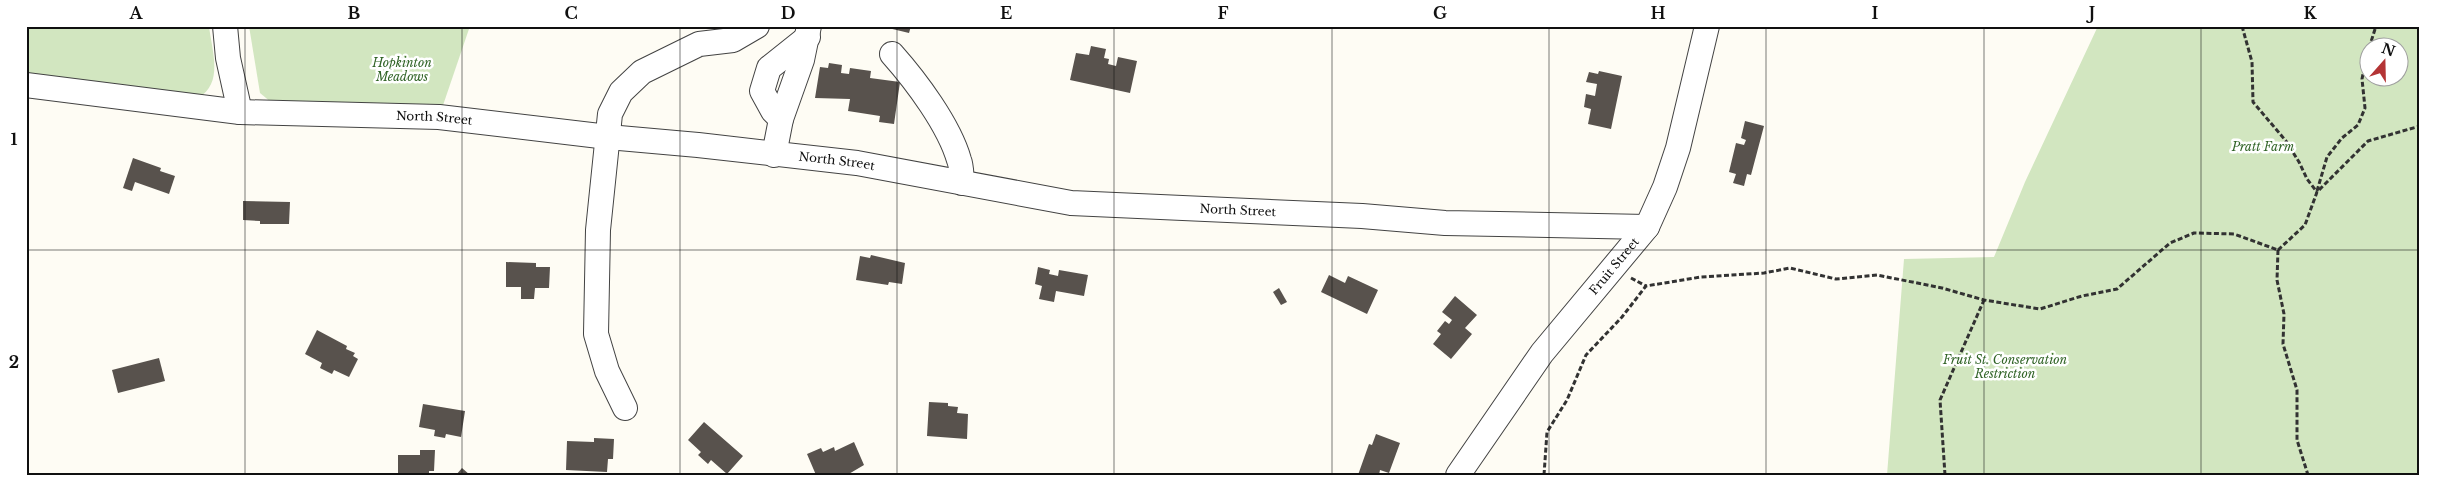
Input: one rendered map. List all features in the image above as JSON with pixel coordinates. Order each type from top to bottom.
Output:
[{"type":"street","points":[[225,26],[228,58],[240,112]]},
{"type":"street","points":[[625,408],[607,371],[596,334],[598,230],[610,114],[621,92],[642,72],[699,44],[733,40],[757,26]]},
{"type":"street","name":"Fruit Street","points":[[1458,475],[1542,353],[1647,227],[1665,187],[1678,148],[1708,26]]},
{"type":"street","points":[[774,155],[781,119],[796,80],[808,32]]},
{"type":"street","points":[[892,54],[911,76],[940,122],[960,160],[962,183]]},
{"type":"street","name":"North Street","points":[[26,85],[240,112],[439,117],[608,137],[698,145],[857,163],[1035,198],[1088,204],[1362,216],[1445,223],[1647,227]]},
{"type":"path","points":[[2242,26],[2252,62],[2253,102],[2286,141],[2300,162],[2307,179],[2317,192]]},
{"type":"path","points":[[2372,38],[2376,26]]},
{"type":"path","points":[[2308,475],[2297,440],[2296,390],[2283,344],[2284,314],[2276,280],[2278,250],[2305,225],[2328,157],[2342,138],[2358,125],[2365,108],[2363,88]]},
{"type":"path","points":[[2317,192],[2368,141],[2420,126]]},
{"type":"path","points":[[1544,475],[1547,432],[1567,400],[1586,355],[1622,317],[1646,286],[1701,277],[1764,273],[1790,268],[1836,279],[1877,275],[1942,288],[1984,300],[2040,309],[2082,296],[2117,289],[2170,242],[2194,233],[2234,234],[2278,250]]},
{"type":"path","points":[[1945,475],[1940,400],[1984,300]]},
{"type":"green space","points":[[26,26],[209,26],[214,56],[214,75],[206,92],[198,98],[26,78]]},
{"type":"green space","name":"Hopkinton Meadows","points":[[249,26],[470,26],[439,117],[272,103],[260,93]]},
{"type":"green space","points":[[2098,26],[2420,26],[2420,475],[1887,475],[1904,259],[1994,257],[2025,182]]},
{"type":"building","points":[[880,26],[911,26],[909,33]]},
{"type":"building","points":[[1091,46],[1106,49],[1104,58],[1109,59],[1108,64],[1116,66],[1118,57],[1137,61],[1130,93],[1070,80],[1076,53],[1089,55]]},
{"type":"building","points":[[829,63],[842,65],[841,73],[849,74],[850,68],[871,71],[870,78],[900,82],[894,124],[879,122],[880,116],[848,111],[850,99],[815,98],[820,67],[828,68]]},
{"type":"building","points":[[1599,71],[1622,76],[1611,129],[1588,124],[1591,109],[1584,107],[1586,94],[1595,96],[1597,84],[1586,82],[1589,72],[1598,74]]},
{"type":"building","points":[[1745,121],[1764,126],[1751,175],[1747,174],[1744,186],[1733,183],[1736,174],[1729,172],[1736,143],[1744,145],[1746,140],[1741,138]]},
{"type":"building","points":[[133,158],[161,168],[160,171],[175,176],[169,194],[135,182],[132,191],[123,188]]},
{"type":"building","points":[[243,201],[290,202],[289,224],[260,224],[260,221],[243,220]]},
{"type":"building","points":[[871,255],[905,263],[902,284],[889,282],[888,285],[856,280],[860,256],[870,258]]},
{"type":"building","points":[[506,262],[536,263],[536,267],[550,267],[549,288],[535,288],[534,299],[521,299],[521,287],[506,287]]},
{"type":"building","points":[[1038,267],[1050,270],[1049,274],[1058,276],[1059,270],[1088,275],[1084,296],[1056,291],[1054,302],[1039,299],[1042,286],[1035,284]]},
{"type":"building","points":[[1329,275],[1345,283],[1348,276],[1378,290],[1367,314],[1321,292]]},
{"type":"building","points":[[1279,288],[1287,302],[1281,305],[1273,292]]},
{"type":"building","points":[[1455,296],[1477,315],[1465,328],[1472,334],[1451,359],[1433,344],[1441,334],[1437,331],[1445,321],[1449,324],[1452,320],[1442,312]]},
{"type":"building","points":[[317,330],[347,346],[346,349],[355,353],[353,356],[358,359],[349,377],[334,370],[332,374],[320,368],[322,363],[305,354]]},
{"type":"building","points":[[159,358],[165,381],[118,393],[112,370]]},
{"type":"building","points":[[929,402],[948,403],[948,406],[958,407],[957,413],[968,414],[967,439],[927,436]]},
{"type":"building","points":[[423,404],[465,411],[461,437],[446,434],[445,438],[434,436],[435,430],[419,427]]},
{"type":"building","points":[[704,422],[743,456],[727,474],[711,460],[708,464],[698,455],[701,452],[688,440]]},
{"type":"building","points":[[1376,434],[1400,443],[1389,473],[1380,470],[1379,475],[1358,475],[1369,444],[1372,445]]},
{"type":"building","points":[[594,438],[614,439],[613,459],[608,459],[607,472],[566,470],[567,441],[594,442]]},
{"type":"building","points":[[854,442],[864,465],[847,475],[816,475],[807,454],[821,448],[823,452],[834,447],[835,451]]},
{"type":"building","points":[[420,450],[435,450],[434,471],[429,471],[429,475],[398,475],[398,455],[420,455]]},
{"type":"building","points":[[462,468],[470,475],[456,475]]},
{"type":"park label","name":"Pratt Farm","points":[[2263,147]]},
{"type":"park label","name":"Fruit St. Conservation Restriction","points":[[2005,367]]}]
